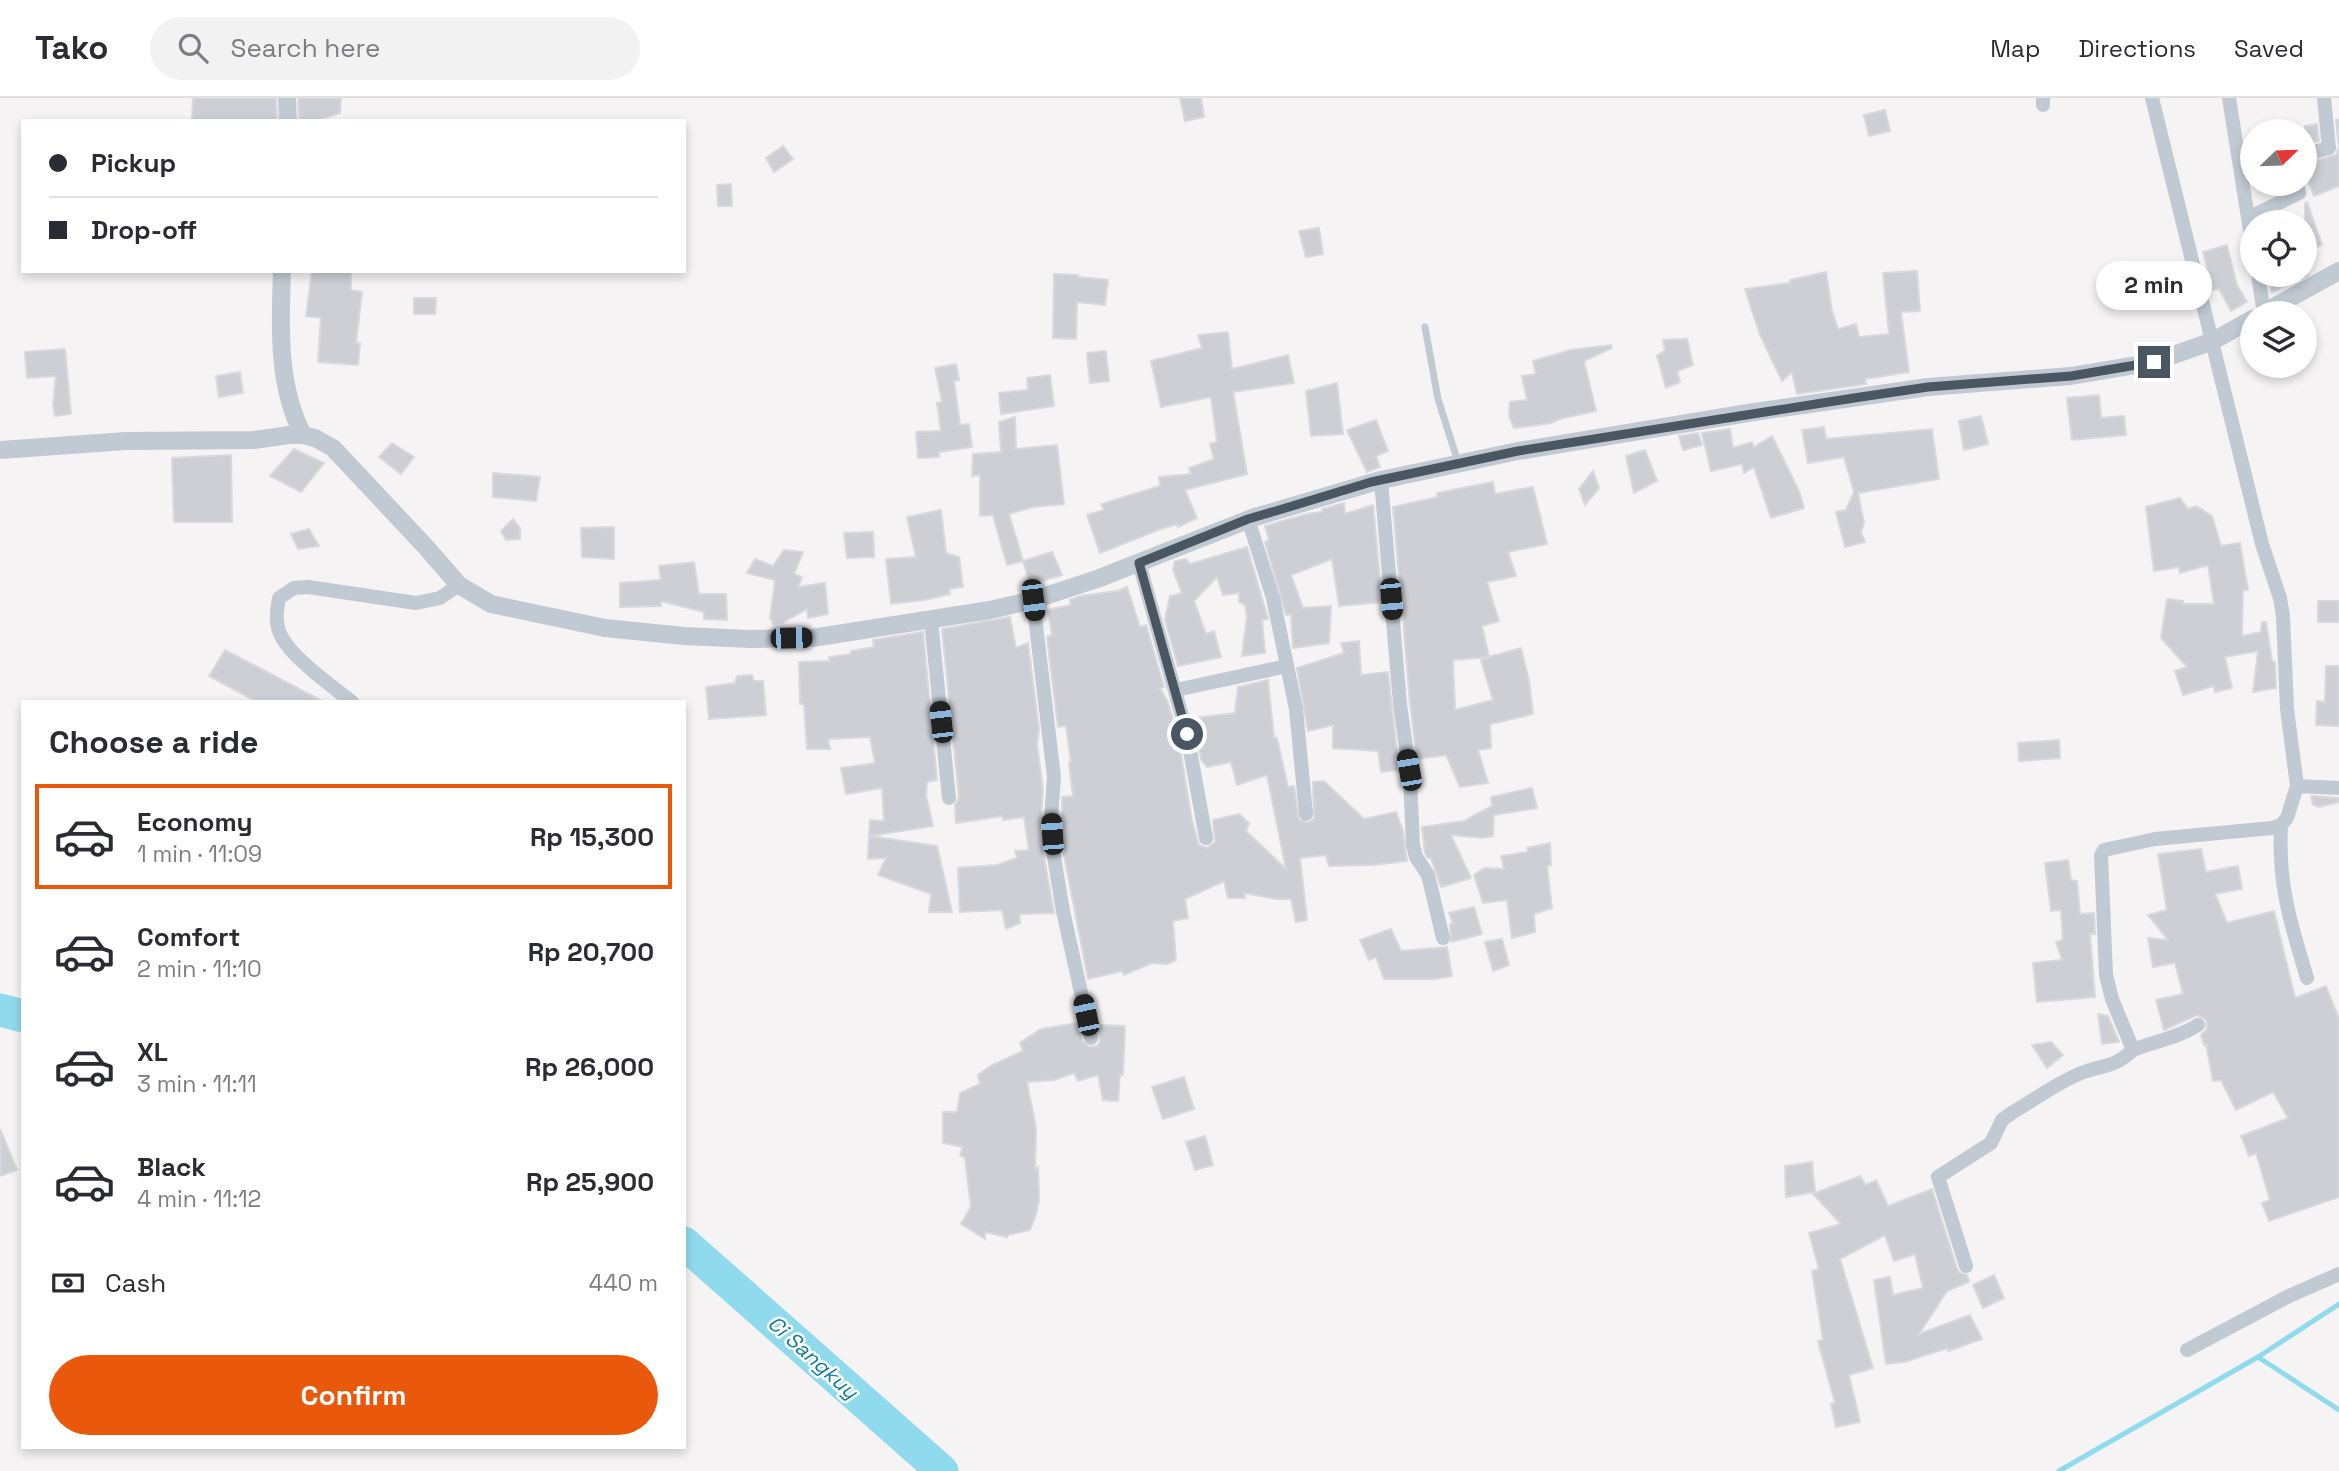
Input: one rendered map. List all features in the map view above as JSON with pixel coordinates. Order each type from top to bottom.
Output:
[{"type":"street","points":[[288,98],[288,119]]},
{"type":"street","points":[[2133,1050],[2112,999],[2106,975],[2101,855],[2104,850],[2155,839],[2272,828],[2281,825],[2287,818],[2297,786],[2287,709],[2280,598],[2262,544],[2152,98]]},
{"type":"street","points":[[2229,98],[2247,210]]},
{"type":"street","points":[[2317,151],[2329,148],[2324,98]]},
{"type":"street","points":[[2264,210],[2293,196]]},
{"type":"street","points":[[2285,301],[2339,271]]},
{"type":"street","points":[[282,273],[284,380],[289,402],[303,435]]},
{"type":"street","points":[[0,450],[126,441],[254,440],[303,435],[324,443],[342,457],[459,585],[491,604],[605,628],[684,636],[812,638],[930,620],[1033,600],[1139,563],[1248,519],[1381,480],[1458,463],[1781,408],[1928,387],[2071,376],[2154,362],[2213,341],[2240,326]]},
{"type":"street","points":[[1381,480],[1400,704],[1410,777],[1413,845],[1416,857],[1429,875],[1443,938]]},
{"type":"street","points":[[1248,519],[1273,598],[1296,709],[1306,814]]},
{"type":"street","points":[[1139,563],[1187,734],[1206,838]]},
{"type":"street","points":[[350,700],[296,656],[279,632],[276,611],[279,598],[294,588],[308,587],[416,603],[440,598],[459,585]]},
{"type":"street","points":[[1033,600],[1054,777],[1051,818],[1053,850],[1063,911],[1091,1038]]},
{"type":"street","points":[[930,620],[949,799]]},
{"type":"street","points":[[1176,690],[1287,666]]},
{"type":"street","points":[[2297,786],[2339,788]]},
{"type":"street","points":[[2281,825],[2282,885],[2288,918],[2307,978]]},
{"type":"street","points":[[1966,1266],[1938,1177],[1991,1143],[2002,1120],[2012,1112],[2085,1072],[2109,1067],[2133,1050],[2186,1032],[2198,1025]]},
{"type":"street","points":[[2187,1350],[2290,1296],[2339,1274]]},
{"type":"lane","points":[[1424,327],[1438,399],[1458,463]]},
{"type":"building","points":[[193,98],[276,98],[277,119],[192,119]]},
{"type":"building","points":[[298,98],[341,98],[340,113],[322,119],[299,119]]},
{"type":"building","points":[[1180,98],[1201,98],[1204,117],[1185,121]]},
{"type":"building","points":[[1885,110],[1890,131],[1869,136],[1864,115]]},
{"type":"building","points":[[2336,120],[2339,120],[2339,147]]},
{"type":"building","points":[[783,146],[793,159],[774,172],[766,158]]},
{"type":"building","points":[[2339,147],[2339,186],[2317,195],[2317,160],[2336,155]]},
{"type":"building","points":[[731,184],[732,206],[718,206],[717,185]]},
{"type":"building","points":[[1319,228],[1323,254],[1306,257],[1299,231]]},
{"type":"building","points":[[2317,231],[2322,245],[2317,247]]},
{"type":"building","points":[[2227,245],[2237,285],[2246,301],[2240,301],[2240,306],[2231,311],[2219,289],[2213,290],[2203,252]]},
{"type":"building","points":[[1917,271],[1920,311],[1901,312],[1909,372],[1865,379],[1866,384],[1797,394],[1792,372],[1782,381],[1760,335],[1745,289],[1790,283],[1790,280],[1826,272],[1832,311],[1838,329],[1856,324],[1859,337],[1889,334],[1883,273]]},
{"type":"building","points":[[312,273],[351,273],[351,290],[362,292],[356,343],[360,343],[358,365],[318,362],[321,318],[306,316]]},
{"type":"building","points":[[1054,274],[1108,280],[1105,305],[1077,302],[1076,339],[1053,338]]},
{"type":"building","points":[[414,298],[436,298],[435,314],[414,314]]},
{"type":"building","points":[[1228,332],[1232,369],[1288,355],[1294,383],[1233,392],[1247,474],[1185,490],[1197,518],[1100,553],[1087,515],[1104,510],[1101,504],[1160,486],[1159,477],[1191,474],[1189,468],[1214,459],[1210,444],[1217,442],[1211,397],[1161,407],[1151,361],[1202,348],[1198,335]]},
{"type":"building","points":[[1687,339],[1693,365],[1677,371],[1680,382],[1666,388],[1657,356],[1665,350],[1663,340]]},
{"type":"building","points":[[1611,345],[1612,348],[1584,361],[1596,411],[1551,423],[1514,428],[1509,416],[1510,402],[1527,400],[1522,376],[1536,374],[1533,361],[1571,350]]},
{"type":"building","points":[[65,349],[71,414],[55,416],[53,404],[56,376],[27,378],[25,352]]},
{"type":"building","points":[[1106,351],[1109,381],[1090,383],[1087,353]]},
{"type":"building","points":[[956,364],[959,380],[954,381],[960,425],[969,424],[972,447],[939,452],[939,457],[918,458],[916,432],[941,431],[937,403],[942,402],[935,368]]},
{"type":"building","points":[[240,372],[243,393],[219,397],[216,376]]},
{"type":"building","points":[[1050,375],[1054,406],[1001,414],[999,393],[1028,390],[1027,378]]},
{"type":"building","points":[[1337,383],[1343,434],[1311,436],[1306,391]]},
{"type":"building","points":[[2099,395],[2101,418],[2124,416],[2126,435],[2072,440],[2067,398]]},
{"type":"building","points":[[1981,416],[1988,444],[1964,450],[1959,421]]},
{"type":"building","points":[[1015,417],[1016,449],[1057,445],[1064,504],[1033,507],[1009,514],[1023,561],[1007,565],[993,515],[980,516],[980,475],[972,476],[973,454],[1001,452],[999,422]]},
{"type":"building","points":[[1376,420],[1388,451],[1376,456],[1380,467],[1367,472],[1347,430]]},
{"type":"building","points":[[1824,427],[1826,439],[1932,429],[1939,479],[1858,493],[1864,523],[1861,532],[1865,542],[1845,547],[1836,512],[1846,510],[1854,492],[1844,457],[1808,463],[1802,430]]},
{"type":"building","points":[[1730,429],[1733,448],[1752,442],[1754,447],[1772,436],[1799,491],[1804,508],[1771,518],[1754,467],[1744,473],[1742,464],[1711,471],[1702,433]]},
{"type":"building","points":[[1698,433],[1702,445],[1683,450],[1679,436]]},
{"type":"building","points":[[392,443],[414,457],[401,474],[379,457]]},
{"type":"building","points":[[294,449],[324,463],[301,492],[270,476]]},
{"type":"building","points":[[1645,450],[1657,481],[1634,493],[1626,456]]},
{"type":"building","points":[[231,455],[232,522],[174,522],[172,458]]},
{"type":"building","points":[[1593,471],[1599,488],[1585,505],[1579,489]]},
{"type":"building","points":[[493,473],[540,477],[536,501],[493,497]]},
{"type":"building","points":[[1493,482],[1495,494],[1533,487],[1547,544],[1508,552],[1516,576],[1487,582],[1499,621],[1482,626],[1489,657],[1521,648],[1533,714],[1490,724],[1491,748],[1478,750],[1488,783],[1460,787],[1446,755],[1417,759],[1404,633],[1404,600],[1401,600],[1393,507],[1438,497],[1437,493]],"holes":[[[1489,657],[1481,660],[1493,700],[1455,710],[1453,660]]]},
{"type":"building","points":[[2180,498],[2188,509],[2196,506],[2212,516],[2221,546],[2240,543],[2248,590],[2243,590],[2242,636],[2261,632],[2262,622],[2266,622],[2272,661],[2275,662],[2276,688],[2253,692],[2258,651],[2225,657],[2232,688],[2215,692],[2214,686],[2183,695],[2175,671],[2187,667],[2161,638],[2167,599],[2183,601],[2183,604],[2214,604],[2208,565],[2180,573],[2179,567],[2154,571],[2146,507]]},
{"type":"building","points":[[1344,503],[1345,514],[1373,505],[1382,602],[1339,606],[1332,559],[1291,575],[1303,608],[1331,606],[1329,643],[1293,648],[1291,614],[1286,615],[1265,542],[1269,540],[1265,526],[1322,512],[1322,509]]},
{"type":"building","points":[[941,510],[946,553],[959,557],[963,587],[949,589],[950,594],[891,604],[886,559],[916,557],[907,517]]},
{"type":"building","points":[[513,519],[520,528],[520,539],[506,540],[501,531]]},
{"type":"building","points":[[614,527],[614,559],[582,557],[581,528]]},
{"type":"building","points":[[309,529],[319,546],[298,549],[291,534]]},
{"type":"building","points":[[873,532],[874,557],[847,558],[844,533]]},
{"type":"building","points":[[1247,547],[1268,619],[1262,620],[1265,653],[1242,656],[1247,616],[1245,605],[1239,602],[1239,593],[1223,595],[1217,577],[1194,601],[1206,634],[1214,631],[1221,657],[1178,666],[1165,620],[1170,596],[1182,593],[1173,570],[1175,561],[1186,559],[1190,564]]},
{"type":"building","points":[[784,550],[803,552],[794,574],[802,577],[798,587],[825,583],[828,614],[808,618],[807,609],[782,623],[773,624],[770,619],[775,580],[747,573],[755,559],[773,566]]},
{"type":"building","points":[[1052,552],[1062,575],[1030,584],[1023,561]]},
{"type":"building","points":[[694,562],[699,594],[726,594],[727,620],[704,619],[704,612],[661,601],[661,606],[620,607],[620,583],[661,580],[659,566]]},
{"type":"building","points":[[1127,587],[1140,627],[1146,625],[1164,687],[1160,689],[1167,700],[1178,736],[1192,821],[1199,845],[1207,848],[1215,842],[1213,820],[1239,814],[1249,823],[1246,831],[1286,869],[1267,775],[1237,785],[1231,762],[1207,767],[1201,759],[1193,718],[1235,713],[1238,687],[1268,680],[1274,738],[1277,738],[1288,787],[1294,786],[1299,820],[1308,823],[1314,819],[1313,782],[1324,781],[1364,819],[1396,812],[1403,831],[1407,861],[1329,866],[1326,855],[1300,858],[1307,920],[1296,922],[1291,899],[1244,893],[1245,898],[1228,898],[1224,881],[1185,899],[1188,918],[1173,921],[1176,960],[1168,964],[1152,963],[1124,975],[1122,971],[1088,979],[1063,850],[1062,797],[1073,796],[1071,762],[1066,726],[1058,727],[1047,637],[1052,635],[1048,610],[1071,605],[1070,600],[1081,596]]},
{"type":"building","points":[[2318,601],[2339,601],[2339,622],[2318,622]]},
{"type":"building","points":[[1010,617],[1016,648],[1028,643],[1039,729],[1037,745],[1043,789],[1043,852],[1054,913],[1019,914],[1020,923],[1006,929],[1002,910],[960,912],[958,868],[997,865],[1017,858],[1015,851],[1029,850],[1024,817],[1003,820],[1003,816],[956,823],[955,805],[959,797],[942,629]]},
{"type":"building","points":[[923,632],[937,780],[927,782],[926,796],[933,826],[869,836],[870,820],[884,821],[882,788],[846,794],[841,768],[875,763],[870,737],[828,739],[830,749],[807,749],[804,704],[800,704],[799,662],[830,661],[829,657],[874,647],[873,640]]},
{"type":"building","points":[[1359,641],[1361,675],[1388,672],[1399,770],[1381,772],[1378,751],[1333,748],[1333,725],[1308,731],[1297,668],[1344,653],[1341,643]]},
{"type":"building","points":[[225,650],[320,700],[253,700],[209,676]]},
{"type":"building","points":[[2326,666],[2339,666],[2339,726],[2316,725],[2317,701],[2325,702]]},
{"type":"building","points":[[752,675],[754,681],[763,681],[766,715],[709,719],[706,687],[735,683],[737,676]]},
{"type":"building","points":[[2059,740],[2060,758],[2019,761],[2018,743]]},
{"type":"building","points":[[1532,788],[1537,808],[1494,815],[1493,836],[1483,838],[1451,835],[1471,878],[1441,887],[1431,858],[1425,853],[1422,827],[1464,821],[1492,806],[1491,797]]},
{"type":"building","points":[[2311,796],[2339,798],[2339,802],[2319,807],[2313,805]]},
{"type":"building","points":[[869,836],[937,846],[952,912],[929,912],[931,894],[878,875],[886,858],[868,859]]},
{"type":"building","points":[[1550,843],[1551,865],[1547,866],[1552,908],[1534,914],[1535,932],[1512,938],[1507,900],[1483,903],[1474,875],[1485,868],[1504,869],[1501,856],[1528,852],[1527,848]]},
{"type":"building","points":[[2201,849],[2206,872],[2238,866],[2242,889],[2215,894],[2227,923],[2274,911],[2295,998],[2326,986],[2339,1019],[2339,1197],[2269,1221],[2262,1203],[2270,1200],[2256,1153],[2249,1156],[2241,1136],[2288,1118],[2273,1092],[2236,1110],[2221,1080],[2213,1081],[2206,1044],[2204,1045],[2201,1035],[2207,1029],[2206,1020],[2197,1015],[2164,1030],[2156,1000],[2183,994],[2175,963],[2153,967],[2148,938],[2168,940],[2148,915],[2167,910],[2158,854]]},
{"type":"building","points":[[2068,860],[2071,880],[2077,881],[2080,914],[2094,913],[2095,934],[2090,934],[2095,997],[2037,1002],[2033,963],[2062,960],[2056,942],[2063,940],[2061,910],[2051,911],[2045,863]]},
{"type":"building","points":[[1474,907],[1482,934],[1451,942],[1450,924],[1453,923],[1449,913]]},
{"type":"building","points":[[1391,929],[1401,951],[1447,947],[1452,976],[1435,979],[1384,979],[1376,957],[1369,960],[1360,940]]},
{"type":"building","points":[[1502,939],[1509,965],[1493,971],[1485,942]]},
{"type":"building","points":[[2098,1014],[2108,1016],[2119,1042],[2102,1044]]},
{"type":"building","points":[[1078,1023],[1082,1041],[1089,1047],[1097,1046],[1100,1042],[1098,1025],[1125,1026],[1123,1075],[1120,1074],[1118,1101],[1103,1100],[1098,1075],[1078,1081],[1074,1073],[1054,1080],[1027,1082],[1036,1128],[1035,1170],[1038,1167],[1039,1200],[1036,1214],[1030,1230],[1007,1237],[985,1232],[985,1239],[961,1224],[971,1207],[965,1158],[960,1155],[963,1147],[943,1143],[943,1112],[957,1112],[960,1093],[980,1084],[978,1075],[992,1065],[1023,1051],[1020,1043],[1041,1029]]},
{"type":"building","points":[[2051,1042],[2063,1055],[2047,1068],[2032,1045]]},
{"type":"building","points":[[1184,1077],[1194,1109],[1163,1119],[1152,1087]]},
{"type":"building","points":[[0,1129],[17,1170],[0,1176]]},
{"type":"building","points":[[1205,1136],[1213,1165],[1195,1170],[1186,1142]]},
{"type":"building","points":[[1812,1162],[1815,1192],[1786,1197],[1785,1166]]},
{"type":"building","points":[[1860,1176],[1866,1185],[1876,1180],[1888,1206],[1932,1189],[1957,1269],[1967,1275],[1969,1282],[1947,1291],[1919,1334],[1970,1315],[1982,1339],[1948,1351],[1948,1348],[1904,1362],[1886,1364],[1874,1280],[1890,1277],[1893,1295],[1923,1288],[1915,1254],[1894,1261],[1885,1235],[1840,1259],[1873,1368],[1849,1375],[1860,1422],[1836,1427],[1831,1404],[1835,1403],[1818,1341],[1823,1340],[1812,1271],[1819,1269],[1809,1233],[1841,1224],[1813,1194]]},
{"type":"building","points":[[1994,1275],[2004,1298],[1983,1308],[1973,1285]]},
{"type":"waterway","name":"Ci Sangkuy","points":[[0,1010],[21,1015]]},
{"type":"waterway","name":"Ci Sangkuy","points":[[686,1245],[942,1471]]},
{"type":"waterway","points":[[2059,1471],[2258,1357],[2339,1304]]},
{"type":"waterway","points":[[2258,1357],[2339,1410]]},
{"type":"route","points":[[1187,734],[1139,563],[1248,519],[1371,482],[1518,451],[1754,412],[1928,387],[2071,376],[2154,362]]}]
